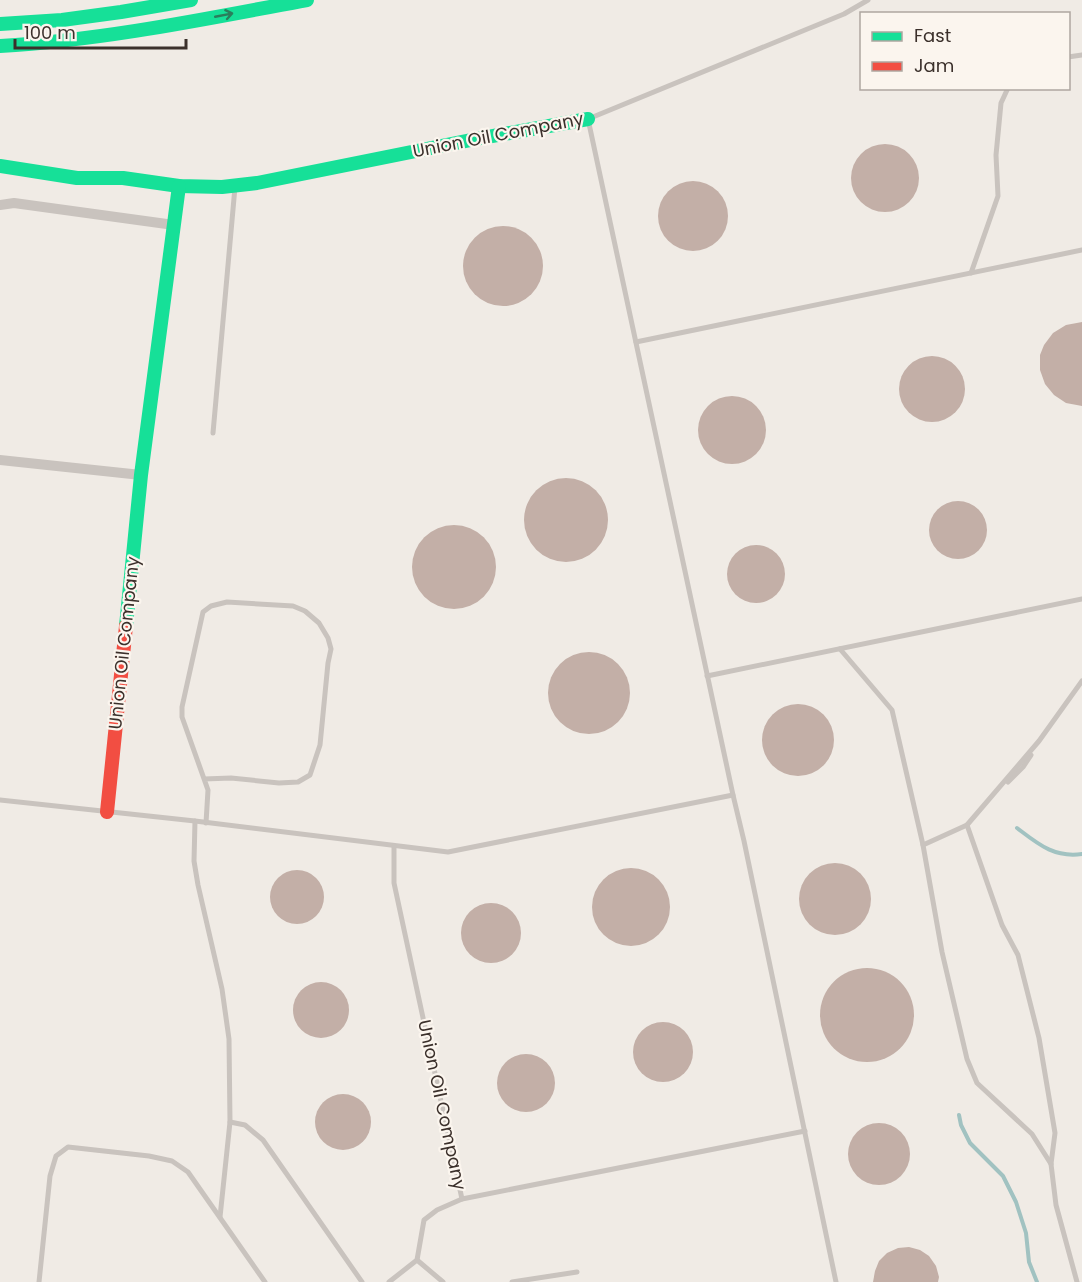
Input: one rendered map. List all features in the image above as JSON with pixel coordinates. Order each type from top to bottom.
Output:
[{"type":"main road","points":[[0,24],[62,20],[191,0]]},
{"type":"main road","points":[[0,46],[68,41],[127,33],[307,0]]},
{"type":"main road","name":"Union Oil Company","points":[[0,166],[77,178],[123,178],[179,186],[222,187],[257,183],[588,119]]},
{"type":"main road","name":"Union Oil Company","points":[[107,812],[141,475],[179,186]]},
{"type":"street","points":[[0,205],[14,203],[174,225]]},
{"type":"street","points":[[0,460],[141,475]]},
{"type":"lane","name":"Union Oil Company","points":[[588,119],[844,14],[868,0]]},
{"type":"lane","points":[[971,273],[998,196],[996,155],[1001,103],[1007,90]]},
{"type":"lane","points":[[588,119],[744,841],[836,1282]]},
{"type":"lane","points":[[213,433],[235,185]]},
{"type":"lane","points":[[636,342],[1082,250]]},
{"type":"lane","points":[[707,676],[1082,599]]},
{"type":"lane","points":[[204,779],[231,778],[279,783],[298,782],[310,776],[320,745],[331,649],[328,638],[319,623],[305,611],[293,606],[227,602],[211,606],[203,612],[182,707],[182,717],[204,779],[208,790],[206,823]]},
{"type":"lane","points":[[840,649],[892,710],[923,845],[942,952],[967,1059],[978,1083],[1032,1134],[1051,1164]]},
{"type":"lane","points":[[923,845],[967,825],[1039,741],[1082,682]]},
{"type":"lane","points":[[0,800],[448,852],[733,795]]},
{"type":"lane","points":[[195,821],[195,861],[198,885],[222,989],[229,1039],[230,1122],[219,1217]]},
{"type":"lane","points":[[967,825],[1002,925],[1018,955],[1039,1038],[1055,1133],[1051,1164],[1056,1205],[1077,1282]]},
{"type":"lane","name":"Union Oil Company","points":[[394,846],[394,883],[462,1199],[805,1131]]},
{"type":"lane","points":[[230,1122],[245,1125],[263,1140],[362,1282]]},
{"type":"lane","points":[[39,1282],[50,1176],[57,1156],[68,1147],[150,1156],[172,1161],[188,1172],[265,1282]]},
{"type":"lane","points":[[389,1282],[417,1260],[424,1220],[436,1210],[462,1199]]},
{"type":"lane","points":[[417,1260],[443,1282]]},
{"type":"lane","points":[[512,1282],[577,1272]]},
{"type":"building","points":[[892,144],[904,150],[913,159],[919,171],[917,191],[909,202],[892,212],[878,212],[861,202],[853,191],[851,171],[861,154],[872,146]]},
{"type":"building","points":[[700,181],[713,187],[722,196],[726,202],[728,216],[726,230],[718,241],[707,249],[686,251],[668,241],[660,230],[658,209],[668,191],[679,183]]},
{"type":"building","points":[[495,226],[511,226],[532,237],[543,258],[543,274],[532,295],[511,306],[495,306],[481,300],[469,288],[463,274],[463,258],[469,244],[481,232]]},
{"type":"building","points":[[1082,322],[1082,406],[1066,403],[1054,395],[1045,384],[1040,370],[1040,355],[1053,333],[1066,325]]},
{"type":"building","points":[[926,356],[938,356],[950,361],[960,371],[965,389],[963,402],[950,417],[938,422],[926,422],[914,417],[904,407],[899,395],[899,383],[904,371],[914,361]]},
{"type":"building","points":[[732,396],[745,399],[756,406],[763,417],[766,430],[763,443],[756,454],[745,461],[732,464],[719,461],[708,454],[701,443],[698,430],[701,417],[708,406],[719,399]]},
{"type":"building","points":[[566,478],[582,481],[596,490],[605,504],[608,520],[605,536],[596,550],[582,559],[566,562],[550,559],[536,550],[527,536],[524,520],[527,504],[536,490],[550,481]]},
{"type":"building","points":[[952,501],[964,501],[979,509],[987,524],[987,536],[979,551],[964,559],[952,559],[937,551],[929,536],[929,524],[937,509]]},
{"type":"building","points":[[446,525],[462,525],[478,532],[489,543],[496,559],[493,583],[484,597],[462,609],[446,609],[430,602],[419,591],[412,575],[412,559],[419,543],[430,532]]},
{"type":"building","points":[[750,545],[762,545],[777,553],[785,568],[785,580],[777,595],[762,603],[750,603],[735,595],[727,580],[727,568],[735,553]]},
{"type":"building","points":[[589,652],[605,655],[618,664],[627,677],[630,693],[627,709],[618,722],[605,731],[589,734],[573,731],[560,722],[551,709],[548,693],[551,677],[560,664],[573,655]]},
{"type":"building","points":[[798,704],[818,710],[828,720],[834,740],[828,760],[818,770],[798,776],[778,770],[768,760],[762,740],[768,720],[778,710]]},
{"type":"building","points":[[835,863],[855,869],[865,879],[871,899],[865,919],[855,929],[835,935],[815,929],[805,919],[799,899],[805,879],[815,869]]},
{"type":"building","points":[[631,868],[646,871],[663,885],[670,907],[667,922],[653,939],[631,946],[616,943],[599,929],[592,907],[595,892],[609,875]]},
{"type":"building","points":[[292,870],[302,870],[312,874],[320,882],[324,897],[320,912],[312,920],[302,924],[292,924],[282,920],[274,912],[270,902],[270,892],[274,882],[282,874]]},
{"type":"building","points":[[491,903],[508,908],[516,916],[521,933],[516,950],[508,958],[491,963],[474,958],[466,950],[461,933],[466,916],[474,908]]},
{"type":"building","points":[[867,968],[885,971],[901,981],[911,997],[914,1015],[911,1033],[901,1049],[885,1059],[867,1062],[849,1059],[833,1049],[823,1033],[820,1015],[823,997],[833,981],[849,971]]},
{"type":"building","points":[[321,982],[332,984],[341,990],[347,999],[349,1010],[347,1021],[341,1030],[332,1036],[321,1038],[310,1036],[301,1030],[295,1021],[293,1010],[295,999],[301,990],[310,984]]},
{"type":"building","points":[[663,1022],[684,1031],[693,1052],[684,1073],[663,1082],[642,1073],[633,1052],[642,1031]]},
{"type":"building","points":[[520,1054],[532,1054],[547,1062],[555,1077],[555,1089],[547,1104],[532,1112],[520,1112],[505,1104],[497,1089],[497,1077],[505,1062]]},
{"type":"building","points":[[343,1094],[354,1096],[363,1102],[369,1111],[371,1122],[369,1133],[363,1142],[354,1148],[343,1150],[332,1148],[323,1142],[317,1133],[315,1122],[317,1111],[323,1102],[332,1096]]},
{"type":"building","points":[[873,1123],[885,1123],[901,1132],[908,1142],[910,1154],[908,1166],[901,1176],[885,1185],[873,1185],[862,1180],[853,1171],[848,1160],[848,1148],[853,1137],[862,1128]]},
{"type":"building","points":[[909,1247],[929,1256],[936,1266],[938,1282],[873,1282],[879,1261],[887,1253],[898,1248]]},
{"type":"waterway","points":[[1017,828],[1055,852],[1082,854]]},
{"type":"waterway","points":[[959,1115],[970,1143],[1003,1176],[1016,1202],[1026,1233],[1029,1262],[1037,1282]]},
{"type":"traffic: fast","points":[[0,24],[62,20],[191,0]]},
{"type":"traffic: fast","points":[[0,46],[116,34],[307,0]]},
{"type":"traffic: fast","points":[[0,166],[77,178],[123,178],[179,186],[222,187],[257,183],[588,119]]},
{"type":"traffic: fast","points":[[126,626],[141,475],[179,186]]},
{"type":"traffic: jam","points":[[107,812],[126,626]]}]
